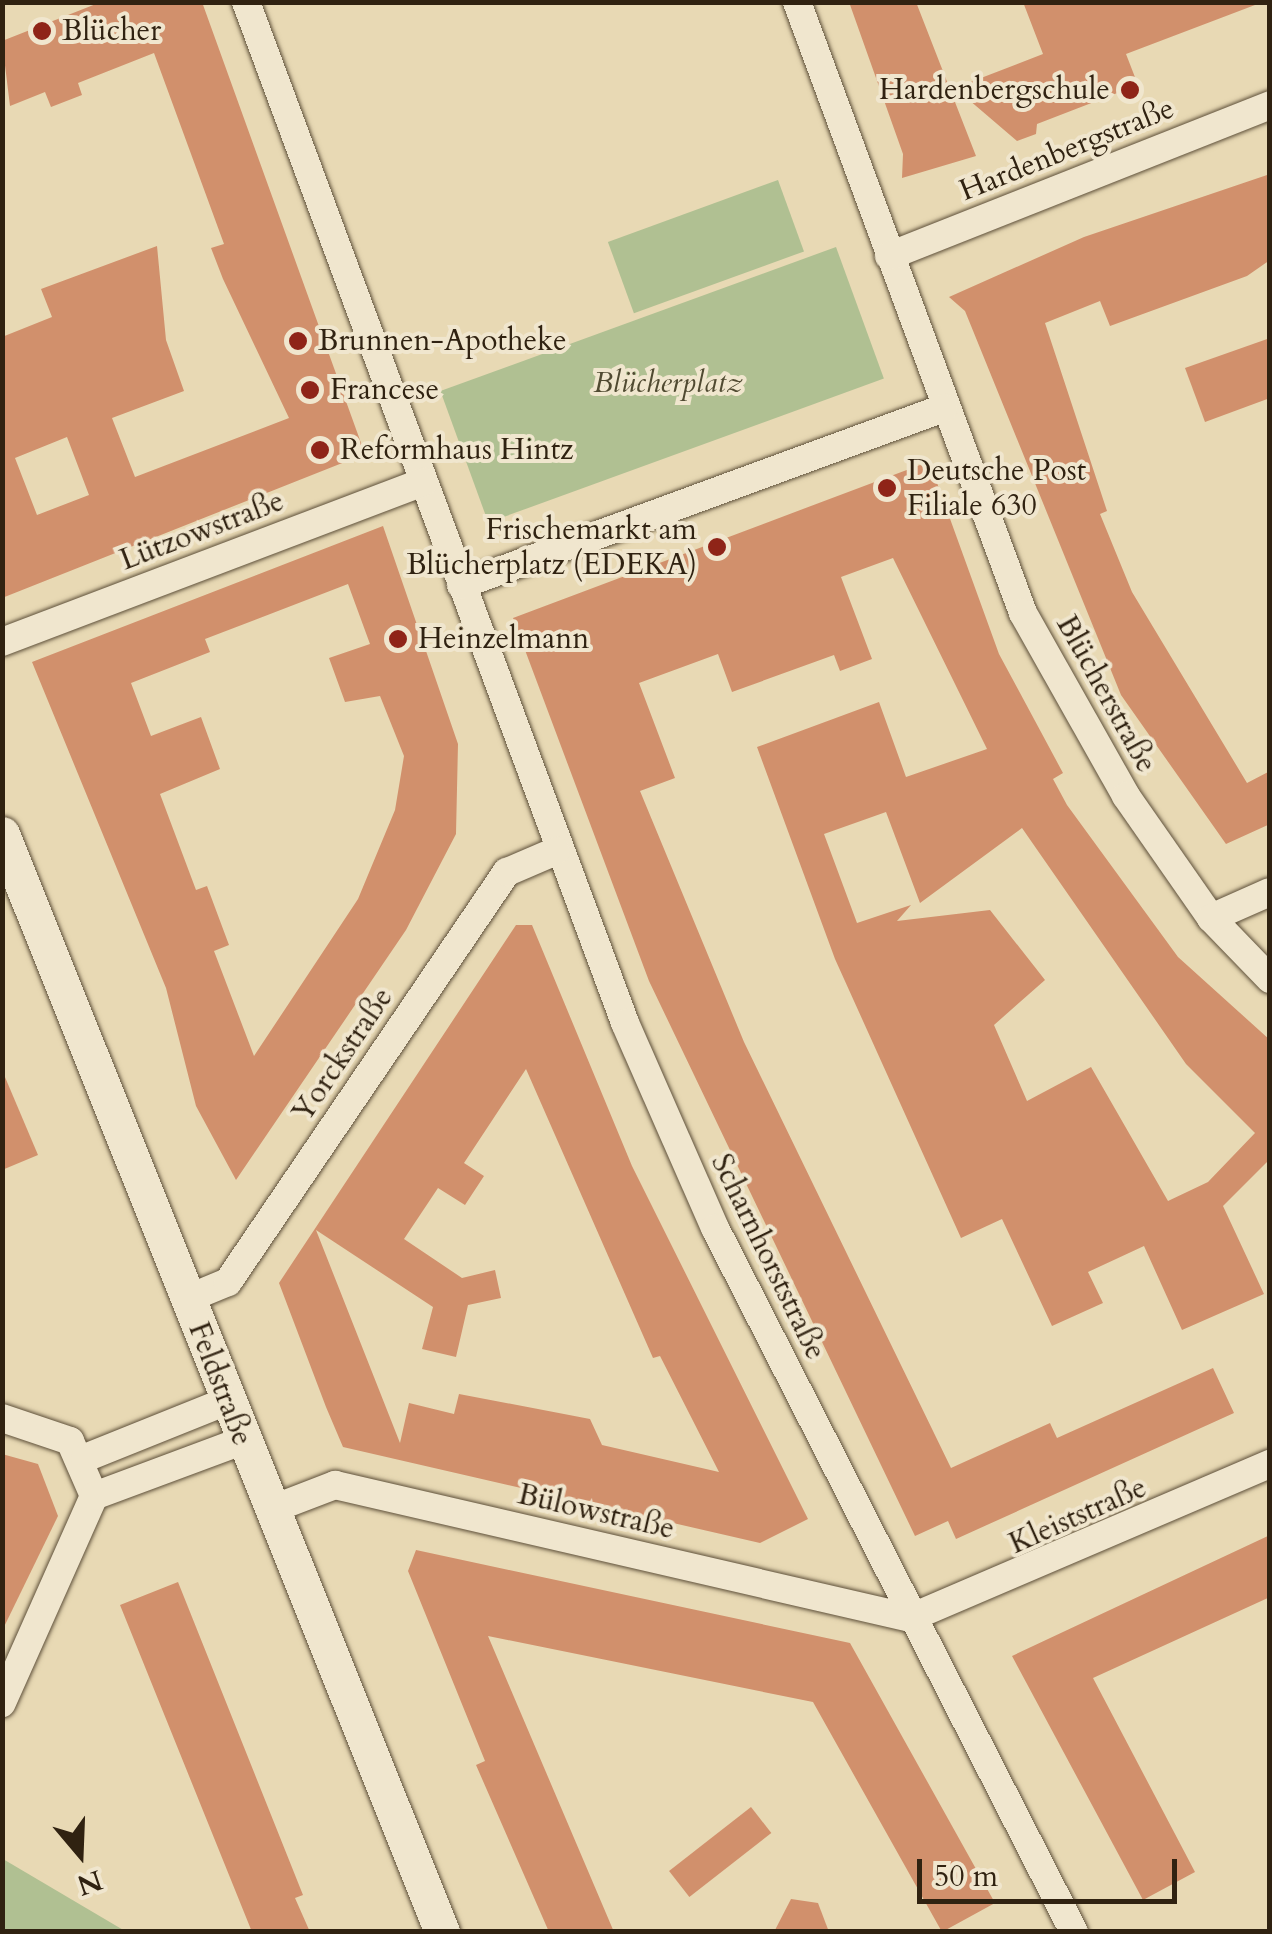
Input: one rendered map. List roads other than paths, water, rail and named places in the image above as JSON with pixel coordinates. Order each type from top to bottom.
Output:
[{"type":"street","points":[[246,2],[461,585],[944,408],[797,2]]},
{"type":"street","name":"Hardenbergstraße","points":[[888,256],[1270,105]]},
{"type":"street","name":"Blücherstraße","points":[[944,408],[1023,613],[1079,721],[1211,918],[1270,979]]},
{"type":"street","name":"Lützowstraße","points":[[2,642],[424,482]]},
{"type":"street","name":"Scharnhorststraße","points":[[461,585],[556,851],[715,1228],[910,1618],[1074,1932]]},
{"type":"street","name":"Feldstraße","points":[[2,834],[442,1932]]},
{"type":"street","name":"Yorckstraße","points":[[186,1299],[228,1282],[507,872],[556,851]]},
{"type":"street","points":[[1211,918],[1270,892]]},
{"type":"street","points":[[85,1458],[227,1401]]},
{"type":"street","points":[[2,1418],[56,1434],[85,1458],[94,1496],[2,1703]]},
{"type":"street","points":[[94,1496],[242,1440]]},
{"type":"street","name":"Kleiststraße","points":[[910,1618],[1270,1464]]},
{"type":"street","name":"Bülowstraße","points":[[270,1510],[335,1485],[910,1618]]},
{"type":"place","name":"Blücher","points":[[42,31]]},
{"type":"place","name":"Hardenbergschule","points":[[1130,90]]},
{"type":"place","name":"Brunnen-Apotheke","points":[[298,341]]},
{"type":"place","name":"Francese","points":[[310,390]]},
{"type":"place","name":"Reformhaus Hintz","points":[[320,450]]},
{"type":"place","name":"Deutsche Post Filiale 630","points":[[887,488]]},
{"type":"place","name":"Frischemarkt am Blücherplatz (EDEKA)","points":[[717,547]]},
{"type":"place","name":"Heinzelmann","points":[[398,639]]},
{"type":"park label","name":"Blücherplatz","points":[[668,383]]}]
